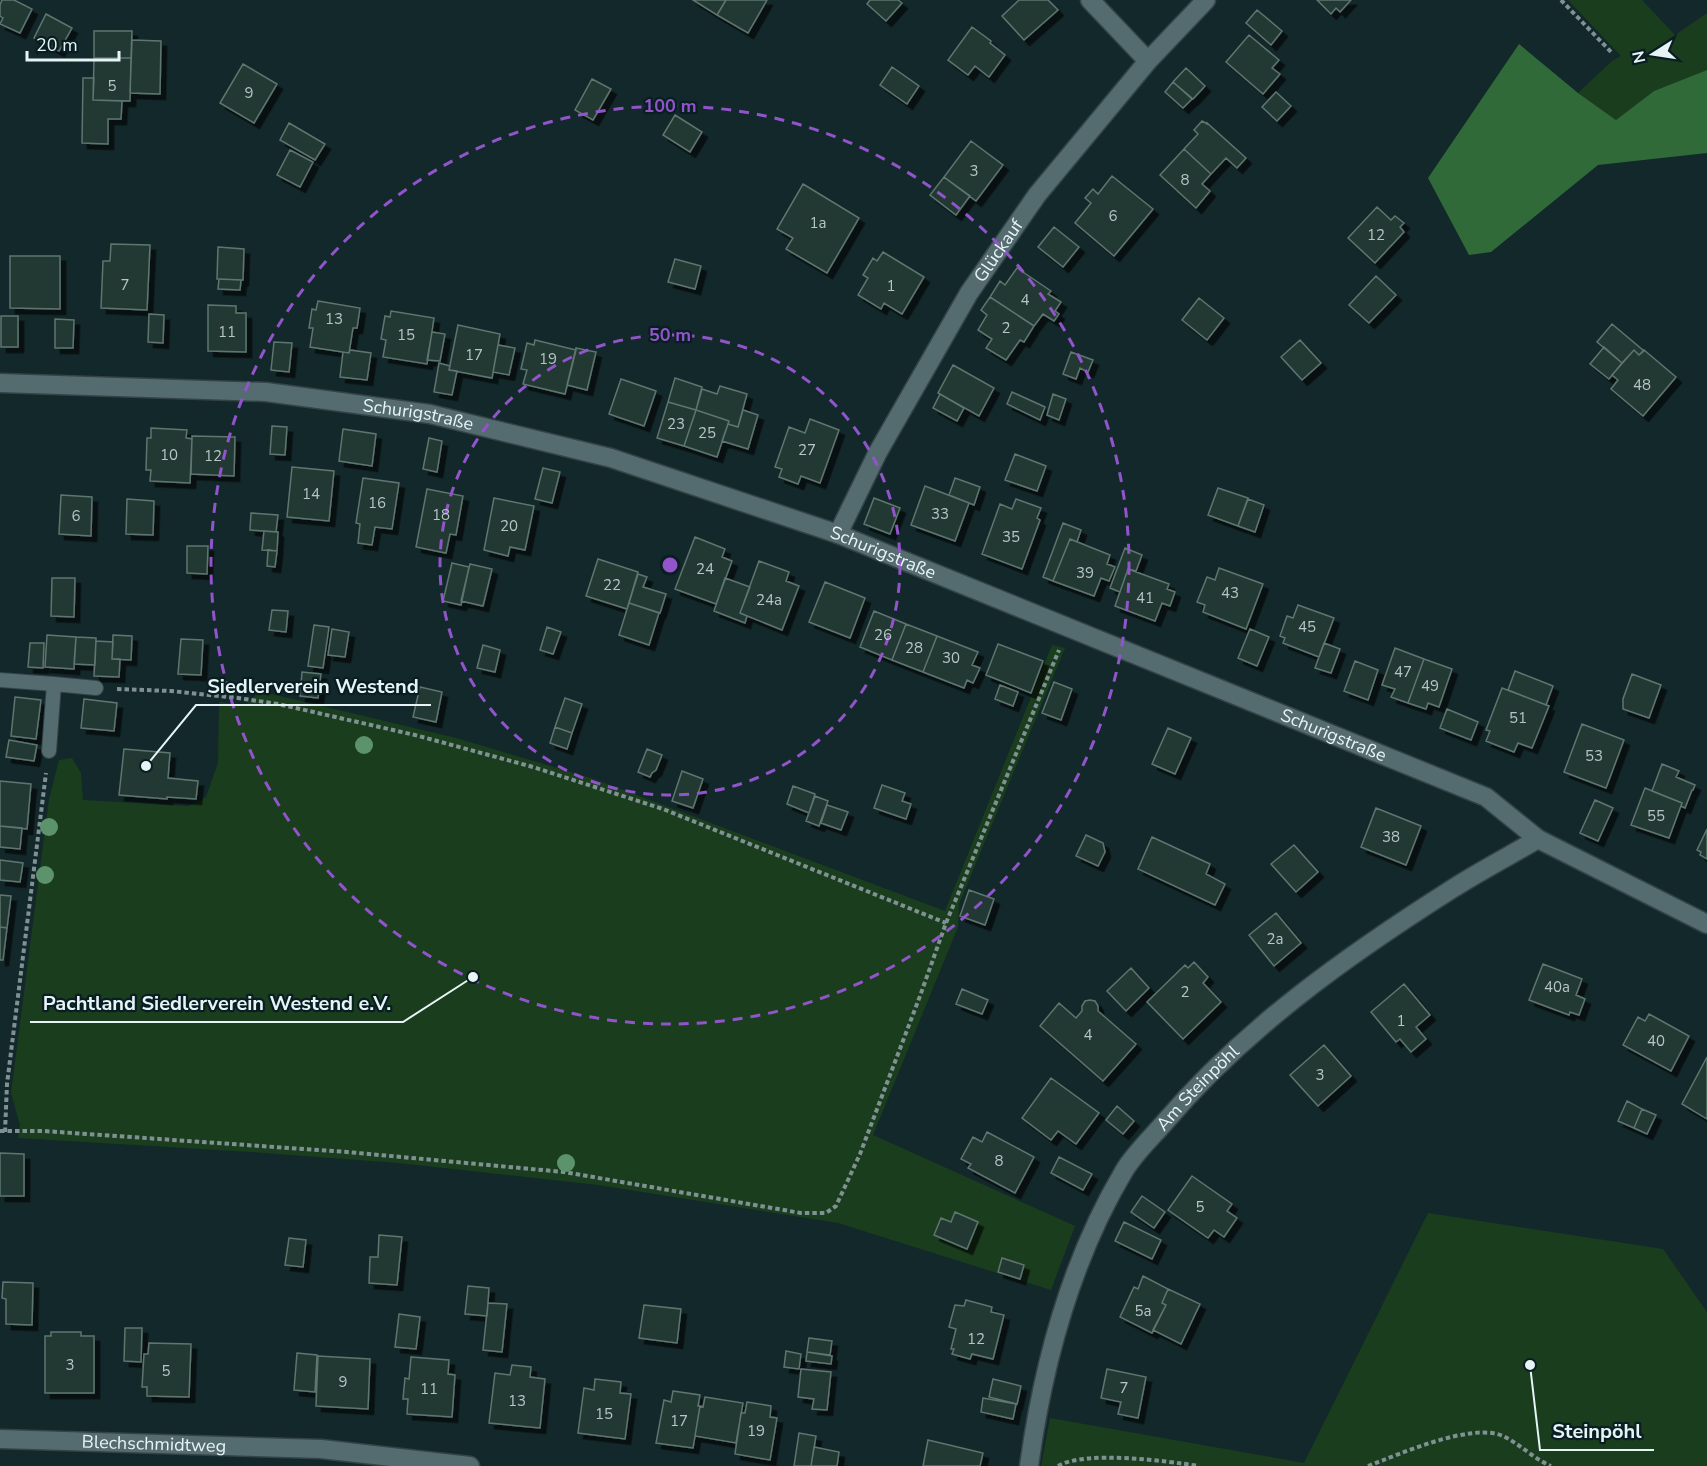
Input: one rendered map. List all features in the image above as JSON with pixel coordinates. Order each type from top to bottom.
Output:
[{"type":"street","points":[[1090,0],[1148,61]]},
{"type":"street","name":"Glückauf","points":[[838,534],[878,452],[969,293],[1037,195],[1148,61],[1206,0]]},
{"type":"street","name":"Schurigstraße","points":[[0,383],[266,392],[430,414],[611,458],[838,534],[1486,796],[1538,839],[1707,924]]},
{"type":"street","name":"Am Steinpöhl","points":[[1029,1466],[1035,1417],[1067,1294],[1093,1230],[1125,1169],[1186,1098],[1253,1032],[1345,962],[1443,895],[1538,839]]},
{"type":"street","name":"Blechschmidtweg","points":[[0,1439],[470,1466]]},
{"type":"lane","points":[[0,680],[96,688]]},
{"type":"lane","points":[[49,751],[54,684]]},
{"type":"path","points":[[1561,0],[1613,54]]},
{"type":"path","points":[[49,751],[2,1131],[44,1131],[347,1152],[564,1173],[801,1213],[826,1213],[836,1206],[860,1154],[946,922],[1068,627]]},
{"type":"path","points":[[96,688],[171,691],[237,698],[415,735],[533,767],[663,809],[946,922]]},
{"type":"path","points":[[1368,1466],[1445,1438],[1480,1433],[1502,1436],[1548,1465]]},
{"type":"path","points":[[1058,1466],[1087,1459],[1107,1458],[1199,1466]]},
{"type":"green space","points":[[1568,0],[1642,0],[1675,35],[1707,13],[1707,70],[1654,91],[1616,120],[1578,93],[1612,61],[1621,56]]},
{"type":"green space","points":[[1519,44],[1578,93],[1616,120],[1654,91],[1707,70],[1707,153],[1598,165],[1491,252],[1469,255],[1428,178]]},
{"type":"green space","points":[[1052,645],[1065,648],[959,904],[958,927],[873,1135],[1075,1226],[1051,1290],[838,1223],[598,1185],[398,1163],[18,1138],[20,1125],[11,1093],[49,799],[59,760],[72,758],[81,773],[83,800],[189,806],[206,797],[218,763],[219,702],[246,705],[259,691],[456,738],[594,779],[945,911]]},
{"type":"green space","points":[[1428,1213],[1663,1249],[1707,1312],[1707,1466],[1041,1466],[1050,1418],[1304,1463]]},
{"type":"building","points":[[2,0],[14,0],[32,9],[20,33],[0,24],[3,18],[0,16]]},
{"type":"building","points":[[693,0],[726,0],[717,15]]},
{"type":"building","points":[[726,0],[767,0],[748,33],[717,15]]},
{"type":"building","points":[[870,0],[898,0],[902,3],[886,21],[867,4]]},
{"type":"building","points":[[1019,0],[1048,0],[1058,10],[1024,40],[1002,16]]},
{"type":"building","points":[[1317,0],[1351,0],[1340,12],[1336,8],[1331,14]]},
{"type":"building","points":[[1257,10],[1282,31],[1271,45],[1246,23]]},
{"type":"building","points":[[46,14],[72,28],[59,51],[34,38]]},
{"type":"building","points":[[972,27],[1005,55],[989,77],[975,66],[968,75],[948,60]]},
{"type":"building","points":[[94,31],[132,31],[131,58],[94,58]]},
{"type":"building","points":[[1249,35],[1279,60],[1272,68],[1280,74],[1263,94],[1226,62]]},
{"type":"building","points":[[132,40],[161,41],[160,94],[130,93]]},
{"type":"building","points":[[94,58],[131,58],[130,101],[93,100]]},
{"type":"building","points":[[243,64],[277,84],[254,123],[220,103]]},
{"type":"building","points":[[892,67],[919,86],[907,104],[880,85]]},
{"type":"building","points":[[1186,68],[1205,86],[1193,99],[1173,82]]},
{"type":"building","points":[[83,78],[94,78],[93,100],[122,101],[121,119],[108,119],[108,144],[82,143]]},
{"type":"building","points":[[592,79],[611,89],[593,120],[575,110]]},
{"type":"building","points":[[1173,82],[1192,99],[1183,108],[1165,92]]},
{"type":"building","points":[[1276,92],[1291,106],[1277,121],[1262,107]]},
{"type":"building","points":[[675,115],[702,132],[690,152],[663,135]]},
{"type":"building","points":[[1202,121],[1246,158],[1237,168],[1226,158],[1211,174],[1184,149],[1198,134],[1194,130]]},
{"type":"building","points":[[289,123],[325,144],[315,160],[280,140]]},
{"type":"building","points":[[971,141],[1003,165],[976,201],[944,177]]},
{"type":"building","points":[[1184,149],[1211,174],[1202,184],[1210,191],[1196,208],[1160,175]]},
{"type":"building","points":[[290,150],[313,162],[300,187],[277,175]]},
{"type":"building","points":[[1112,176],[1153,209],[1114,256],[1075,223],[1091,203],[1085,198],[1093,189],[1098,194]]},
{"type":"building","points":[[944,177],[970,196],[956,215],[930,195]]},
{"type":"building","points":[[803,184],[859,218],[827,273],[786,249],[793,238],[777,229]]},
{"type":"building","points":[[1377,207],[1391,220],[1395,216],[1404,223],[1400,227],[1404,232],[1375,263],[1348,238]]},
{"type":"building","points":[[1054,227],[1079,247],[1063,267],[1038,247]]},
{"type":"building","points":[[111,244],[150,245],[147,310],[101,308],[103,261],[110,261]]},
{"type":"building","points":[[218,247],[244,249],[243,280],[217,279]]},
{"type":"building","points":[[883,252],[924,277],[902,314],[884,303],[881,309],[858,295],[868,278],[863,275],[873,258],[877,261]]},
{"type":"building","points":[[10,256],[60,256],[60,309],[10,308]]},
{"type":"building","points":[[675,259],[701,266],[695,289],[668,282]]},
{"type":"building","points":[[1017,268],[1051,291],[1048,294],[1061,302],[1055,311],[1059,314],[1054,321],[1043,314],[1034,326],[990,297],[1000,281],[1005,285]]},
{"type":"building","points":[[1376,276],[1396,295],[1369,323],[1349,305]]},
{"type":"building","points":[[219,279],[241,280],[240,290],[218,289]]},
{"type":"building","points":[[990,297],[1034,326],[1024,342],[1020,340],[1006,360],[986,348],[992,339],[978,330],[987,315],[981,310]]},
{"type":"building","points":[[1199,298],[1224,318],[1207,340],[1182,320]]},
{"type":"building","points":[[318,301],[360,308],[357,328],[353,328],[349,353],[310,347],[313,328],[309,328],[312,309],[316,310]]},
{"type":"building","points":[[208,305],[236,306],[236,313],[246,313],[246,352],[208,351]]},
{"type":"building","points":[[391,311],[434,318],[427,364],[383,357],[386,340],[381,339],[385,316],[390,317]]},
{"type":"building","points":[[149,314],[164,315],[163,343],[148,342]]},
{"type":"building","points":[[1,316],[18,316],[18,347],[1,347]]},
{"type":"building","points":[[55,319],[74,320],[73,348],[55,348]]},
{"type":"building","points":[[1612,324],[1644,351],[1639,355],[1634,350],[1622,363],[1597,342]]},
{"type":"building","points":[[458,325],[500,334],[492,378],[449,370]]},
{"type":"building","points":[[432,332],[445,334],[440,361],[427,360]]},
{"type":"building","points":[[535,340],[576,350],[565,394],[523,384],[527,370],[521,369],[527,343],[534,345]]},
{"type":"building","points":[[1300,340],[1321,363],[1302,380],[1281,357]]},
{"type":"building","points":[[274,342],[292,343],[289,372],[271,370]]},
{"type":"building","points":[[498,345],[515,348],[509,375],[493,372]]},
{"type":"building","points":[[1604,347],[1622,363],[1609,379],[1590,364]]},
{"type":"building","points":[[576,348],[596,352],[587,390],[567,385]]},
{"type":"building","points":[[350,350],[371,353],[367,380],[340,377],[343,352],[349,353]]},
{"type":"building","points":[[1634,350],[1639,355],[1644,350],[1676,377],[1643,416],[1611,389],[1618,380],[1612,375]]},
{"type":"building","points":[[1071,352],[1093,360],[1088,372],[1080,368],[1076,379],[1063,374]]},
{"type":"building","points":[[439,363],[450,366],[449,370],[457,371],[452,395],[434,392]]},
{"type":"building","points":[[953,365],[994,388],[979,416],[938,393]]},
{"type":"building","points":[[675,378],[702,387],[696,410],[668,402]]},
{"type":"building","points":[[621,379],[656,391],[644,426],[609,414]]},
{"type":"building","points":[[720,386],[747,394],[738,427],[728,424],[729,421],[696,410],[702,389],[717,394]]},
{"type":"building","points":[[1012,392],[1045,407],[1040,420],[1007,404]]},
{"type":"building","points":[[940,394],[964,408],[957,421],[933,408]]},
{"type":"building","points":[[1053,394],[1066,399],[1059,420],[1047,415]]},
{"type":"building","points":[[668,402],[696,410],[684,446],[657,438]]},
{"type":"building","points":[[696,410],[729,421],[717,457],[684,446]]},
{"type":"building","points":[[743,410],[758,415],[748,449],[722,441],[728,424],[738,427]]},
{"type":"building","points":[[810,419],[839,430],[820,483],[801,476],[798,484],[779,477],[782,469],[775,467],[789,427],[805,433]]},
{"type":"building","points":[[272,426],[287,427],[285,455],[270,454]]},
{"type":"building","points":[[151,428],[187,430],[186,438],[192,439],[190,483],[150,481],[151,470],[146,470],[147,438],[151,438]]},
{"type":"building","points":[[343,429],[376,434],[372,466],[339,461]]},
{"type":"building","points":[[192,436],[235,437],[234,476],[191,474]]},
{"type":"building","points":[[429,438],[442,441],[437,472],[423,469]]},
{"type":"building","points":[[1015,454],[1046,466],[1037,491],[1005,480]]},
{"type":"building","points":[[292,467],[334,471],[329,521],[287,517]]},
{"type":"building","points":[[543,468],[560,472],[552,503],[535,499]]},
{"type":"building","points":[[363,478],[399,483],[392,529],[375,527],[372,545],[358,543],[360,524],[356,523]]},
{"type":"building","points":[[955,478],[980,487],[974,505],[949,495]]},
{"type":"building","points":[[925,486],[969,503],[955,541],[911,525]]},
{"type":"building","points":[[1218,488],[1248,498],[1238,526],[1208,515]]},
{"type":"building","points":[[427,489],[463,496],[456,535],[450,534],[446,553],[416,547]]},
{"type":"building","points":[[61,495],[92,497],[91,536],[59,534]]},
{"type":"building","points":[[494,498],[534,506],[525,550],[510,547],[508,556],[484,550]]},
{"type":"building","points":[[874,498],[900,508],[890,534],[864,524]]},
{"type":"building","points":[[127,499],[154,501],[153,535],[126,534]]},
{"type":"building","points":[[1016,499],[1041,508],[1037,518],[1040,520],[1022,569],[982,554],[1000,504],[1012,509]]},
{"type":"building","points":[[1248,499],[1264,505],[1255,532],[1238,526]]},
{"type":"building","points":[[251,513],[278,515],[276,532],[250,530]]},
{"type":"building","points":[[1063,523],[1081,530],[1077,542],[1070,539],[1053,581],[1043,577]]},
{"type":"building","points":[[264,531],[278,532],[277,551],[262,550]]},
{"type":"building","points":[[695,537],[725,549],[722,557],[732,561],[716,604],[675,589]]},
{"type":"building","points":[[1070,539],[1110,555],[1107,564],[1115,567],[1109,581],[1101,578],[1094,596],[1053,581]]},
{"type":"building","points":[[187,546],[208,546],[207,574],[187,573]]},
{"type":"building","points":[[1125,548],[1142,555],[1136,571],[1128,569],[1120,592],[1110,588]]},
{"type":"building","points":[[268,550],[277,551],[275,567],[267,566]]},
{"type":"building","points":[[598,559],[638,572],[627,609],[586,596]]},
{"type":"building","points":[[759,561],[789,572],[786,581],[799,586],[782,630],[740,613]]},
{"type":"building","points":[[452,563],[469,567],[461,605],[443,601]]},
{"type":"building","points":[[470,564],[492,569],[483,606],[461,601]]},
{"type":"building","points":[[1219,568],[1263,584],[1246,629],[1203,612],[1205,605],[1197,602],[1207,577],[1215,580]]},
{"type":"building","points":[[1128,569],[1169,584],[1167,589],[1175,592],[1170,606],[1162,603],[1155,621],[1115,606]]},
{"type":"building","points":[[638,574],[647,577],[643,587],[666,594],[660,613],[629,603]]},
{"type":"building","points":[[52,578],[75,578],[74,617],[51,616]]},
{"type":"building","points":[[725,578],[750,587],[740,613],[747,616],[745,623],[714,611]]},
{"type":"building","points":[[825,582],[865,598],[850,638],[809,622]]},
{"type":"building","points":[[629,603],[659,613],[649,645],[619,635]]},
{"type":"building","points":[[1298,605],[1334,618],[1319,657],[1283,643],[1285,638],[1280,636],[1287,616],[1293,618]]},
{"type":"building","points":[[272,610],[288,611],[286,632],[269,630]]},
{"type":"building","points":[[874,611],[906,624],[892,660],[860,647]]},
{"type":"building","points":[[906,624],[937,636],[923,672],[892,660]]},
{"type":"building","points":[[314,625],[329,627],[323,668],[308,666]]},
{"type":"building","points":[[547,627],[561,632],[553,654],[540,650]]},
{"type":"building","points":[[332,629],[349,632],[345,657],[328,655]]},
{"type":"building","points":[[1250,629],[1269,637],[1257,666],[1238,658]]},
{"type":"building","points":[[47,635],[76,637],[74,669],[45,667]]},
{"type":"building","points":[[113,635],[132,636],[131,660],[112,659]]},
{"type":"building","points":[[937,636],[978,652],[972,665],[980,668],[973,683],[967,680],[964,688],[923,672]]},
{"type":"building","points":[[76,637],[96,638],[95,665],[74,664]]},
{"type":"building","points":[[181,639],[203,640],[201,675],[178,674]]},
{"type":"building","points":[[96,641],[113,642],[112,659],[120,659],[119,677],[94,676]]},
{"type":"building","points":[[30,643],[44,643],[43,668],[28,667]]},
{"type":"building","points":[[1324,643],[1340,649],[1331,673],[1315,668]]},
{"type":"building","points":[[998,644],[1043,661],[1031,693],[986,675]]},
{"type":"building","points":[[483,645],[500,650],[495,672],[477,668]]},
{"type":"building","points":[[1395,648],[1424,659],[1408,703],[1391,697],[1395,689],[1382,685]]},
{"type":"building","points":[[1424,659],[1452,669],[1439,707],[1428,703],[1426,709],[1408,703]]},
{"type":"building","points":[[1355,661],[1378,670],[1368,700],[1344,691]]},
{"type":"building","points":[[1515,671],[1553,686],[1546,705],[1508,690]]},
{"type":"building","points":[[302,672],[321,674],[318,698],[300,696]]},
{"type":"building","points":[[1632,674],[1661,685],[1649,718],[1623,709],[1623,699]]},
{"type":"building","points":[[1054,682],[1072,689],[1061,720],[1042,713]]},
{"type":"building","points":[[1000,685],[1018,692],[1013,706],[995,699]]},
{"type":"building","points":[[420,687],[442,692],[436,722],[413,717]]},
{"type":"building","points":[[1502,688],[1549,706],[1532,748],[1518,743],[1514,752],[1486,741],[1490,731],[1486,730]]},
{"type":"building","points":[[15,697],[41,700],[36,739],[11,736]]},
{"type":"building","points":[[565,698],[582,704],[572,733],[555,727]]},
{"type":"building","points":[[84,699],[117,703],[114,731],[81,728]]},
{"type":"building","points":[[1447,709],[1478,722],[1471,740],[1440,728]]},
{"type":"building","points":[[1582,724],[1624,740],[1606,788],[1564,772]]},
{"type":"building","points":[[555,727],[572,733],[567,749],[550,743]]},
{"type":"building","points":[[1168,728],[1191,738],[1175,774],[1152,764]]},
{"type":"building","points":[[9,740],[37,745],[34,761],[6,757]]},
{"type":"building","points":[[124,749],[170,753],[168,778],[198,781],[196,799],[119,795]]},
{"type":"building","points":[[647,749],[662,755],[656,770],[650,777],[638,772]]},
{"type":"building","points":[[1662,764],[1679,771],[1676,777],[1695,785],[1685,808],[1681,806],[1682,803],[1652,791]]},
{"type":"building","points":[[682,771],[703,779],[693,808],[672,801]]},
{"type":"building","points":[[0,781],[31,784],[27,829],[0,826]]},
{"type":"building","points":[[882,785],[905,793],[902,801],[911,804],[906,819],[874,808]]},
{"type":"building","points":[[793,786],[815,794],[809,813],[787,804]]},
{"type":"building","points":[[1645,788],[1682,803],[1669,838],[1631,825]]},
{"type":"building","points":[[815,796],[828,801],[819,826],[806,821]]},
{"type":"building","points":[[1595,800],[1613,808],[1598,841],[1580,833]]},
{"type":"building","points":[[827,805],[848,812],[841,830],[821,823]]},
{"type":"building","points":[[1376,808],[1421,826],[1406,865],[1361,847]]},
{"type":"building","points":[[0,826],[22,828],[20,849],[0,847]]},
{"type":"building","points":[[1707,829],[1707,859],[1697,850]]},
{"type":"building","points":[[1086,835],[1103,843],[1105,852],[1098,866],[1076,856]]},
{"type":"building","points":[[1152,837],[1210,864],[1206,874],[1225,884],[1215,905],[1138,869]]},
{"type":"building","points":[[1294,845],[1318,872],[1296,892],[1271,864]]},
{"type":"building","points":[[0,860],[23,863],[20,882],[0,880]]},
{"type":"building","points":[[969,890],[994,899],[985,925],[960,916]]},
{"type":"building","points":[[0,895],[11,896],[7,928],[0,927]]},
{"type":"building","points":[[1276,913],[1301,943],[1274,966],[1249,935]]},
{"type":"building","points":[[0,927],[7,928],[3,960],[0,960]]},
{"type":"building","points":[[1194,962],[1208,977],[1203,983],[1221,1002],[1183,1039],[1147,1002],[1185,965],[1188,968]]},
{"type":"building","points":[[1543,964],[1582,979],[1576,995],[1585,999],[1579,1015],[1570,1012],[1569,1015],[1529,1000]]},
{"type":"building","points":[[1131,968],[1149,988],[1126,1011],[1107,991]]},
{"type":"building","points":[[1404,984],[1430,1015],[1416,1027],[1426,1039],[1411,1052],[1400,1039],[1396,1042],[1371,1012]]},
{"type":"building","points":[[962,989],[988,1000],[982,1014],[956,1004]]},
{"type":"building","points":[[1085,1001],[1095,1001],[1098,1011],[1136,1044],[1103,1081],[1040,1026],[1059,1003],[1076,1018],[1082,1011]]},
{"type":"building","points":[[1649,1014],[1689,1036],[1671,1071],[1623,1045],[1638,1017],[1645,1021]]},
{"type":"building","points":[[1324,1045],[1351,1076],[1318,1106],[1290,1075]]},
{"type":"building","points":[[1707,1057],[1707,1119],[1682,1104]]},
{"type":"building","points":[[1051,1078],[1099,1113],[1076,1144],[1058,1131],[1051,1140],[1022,1118]]},
{"type":"building","points":[[1627,1101],[1642,1109],[1634,1128],[1618,1121]]},
{"type":"building","points":[[1117,1106],[1134,1121],[1123,1134],[1106,1120]]},
{"type":"building","points":[[1642,1109],[1656,1115],[1647,1134],[1634,1128]]},
{"type":"building","points":[[987,1132],[1034,1157],[1015,1193],[968,1168],[971,1164],[961,1159],[973,1137],[982,1142]]},
{"type":"building","points":[[0,1153],[24,1154],[24,1196],[0,1196]]},
{"type":"building","points":[[1059,1157],[1092,1174],[1083,1190],[1051,1173]]},
{"type":"building","points":[[1192,1176],[1232,1204],[1227,1211],[1237,1218],[1224,1237],[1214,1230],[1208,1238],[1168,1210]]},
{"type":"building","points":[[1142,1196],[1165,1212],[1154,1228],[1131,1212]]},
{"type":"building","points":[[955,1212],[978,1222],[967,1249],[934,1235],[941,1218],[951,1222]]},
{"type":"building","points":[[1124,1222],[1161,1240],[1152,1259],[1115,1241]]},
{"type":"building","points":[[379,1235],[402,1237],[397,1285],[369,1283],[370,1257],[378,1257]]},
{"type":"building","points":[[289,1238],[306,1240],[303,1267],[285,1265]]},
{"type":"building","points":[[1002,1258],[1024,1265],[1020,1279],[998,1272]]},
{"type":"building","points":[[1143,1276],[1168,1289],[1162,1303],[1166,1305],[1152,1333],[1120,1317],[1134,1287],[1138,1289]]},
{"type":"building","points":[[3,1282],[33,1283],[32,1325],[6,1324],[6,1299],[2,1298]]},
{"type":"building","points":[[468,1286],[489,1288],[487,1316],[465,1314]]},
{"type":"building","points":[[1168,1289],[1200,1304],[1181,1344],[1153,1330],[1166,1305],[1162,1303]]},
{"type":"building","points":[[966,1300],[992,1307],[991,1312],[1004,1315],[993,1359],[972,1354],[970,1359],[952,1354],[956,1329],[949,1327],[955,1305],[964,1306]]},
{"type":"building","points":[[488,1303],[507,1304],[502,1352],[483,1350]]},
{"type":"building","points":[[644,1305],[681,1309],[677,1343],[639,1338]]},
{"type":"building","points":[[399,1314],[420,1317],[416,1349],[395,1347]]},
{"type":"building","points":[[125,1328],[142,1328],[141,1362],[124,1361]]},
{"type":"building","points":[[51,1332],[81,1332],[81,1336],[94,1336],[94,1393],[45,1393],[45,1336],[51,1336]]},
{"type":"building","points":[[809,1338],[832,1341],[830,1355],[807,1352]]},
{"type":"building","points":[[149,1343],[191,1344],[189,1397],[147,1396],[147,1387],[142,1387],[144,1354],[148,1354]]},
{"type":"building","points":[[786,1351],[801,1354],[799,1369],[784,1367]]},
{"type":"building","points":[[807,1352],[832,1356],[831,1364],[806,1361]]},
{"type":"building","points":[[297,1353],[317,1355],[315,1392],[294,1390]]},
{"type":"building","points":[[318,1356],[370,1359],[368,1409],[316,1406]]},
{"type":"building","points":[[411,1357],[449,1360],[448,1374],[455,1375],[452,1417],[407,1414],[408,1399],[403,1399],[405,1378],[409,1379]]},
{"type":"building","points":[[512,1365],[531,1367],[530,1377],[545,1379],[540,1428],[489,1423],[495,1373],[510,1375]]},
{"type":"building","points":[[801,1369],[831,1372],[827,1410],[812,1409],[814,1399],[798,1397]]},
{"type":"building","points":[[1107,1369],[1146,1377],[1138,1418],[1118,1414],[1121,1402],[1101,1398]]},
{"type":"building","points":[[595,1379],[621,1382],[620,1393],[631,1394],[625,1439],[578,1433],[584,1388],[594,1390]]},
{"type":"building","points":[[993,1379],[1021,1386],[1017,1404],[989,1397]]},
{"type":"building","points":[[673,1391],[700,1395],[693,1448],[656,1443],[664,1400],[671,1402]]},
{"type":"building","points":[[705,1397],[743,1403],[736,1443],[695,1436],[700,1406],[703,1407]]},
{"type":"building","points":[[983,1398],[1016,1404],[1013,1419],[981,1412]]},
{"type":"building","points":[[747,1402],[771,1406],[770,1417],[777,1418],[770,1460],[735,1454],[741,1413],[745,1413]]},
{"type":"building","points":[[799,1433],[816,1436],[811,1466],[794,1466]]},
{"type":"building","points":[[928,1440],[983,1453],[980,1466],[923,1466]]},
{"type":"building","points":[[814,1447],[839,1452],[837,1466],[811,1466]]},
{"type":"place","name":"Siedlerverein Westend","points":[[146,766]]},
{"type":"place","name":"Pachtland Siedlerverein Westend e.V.","points":[[473,977]]},
{"type":"place","name":"Steinpöhl","points":[[1530,1365]]}]
